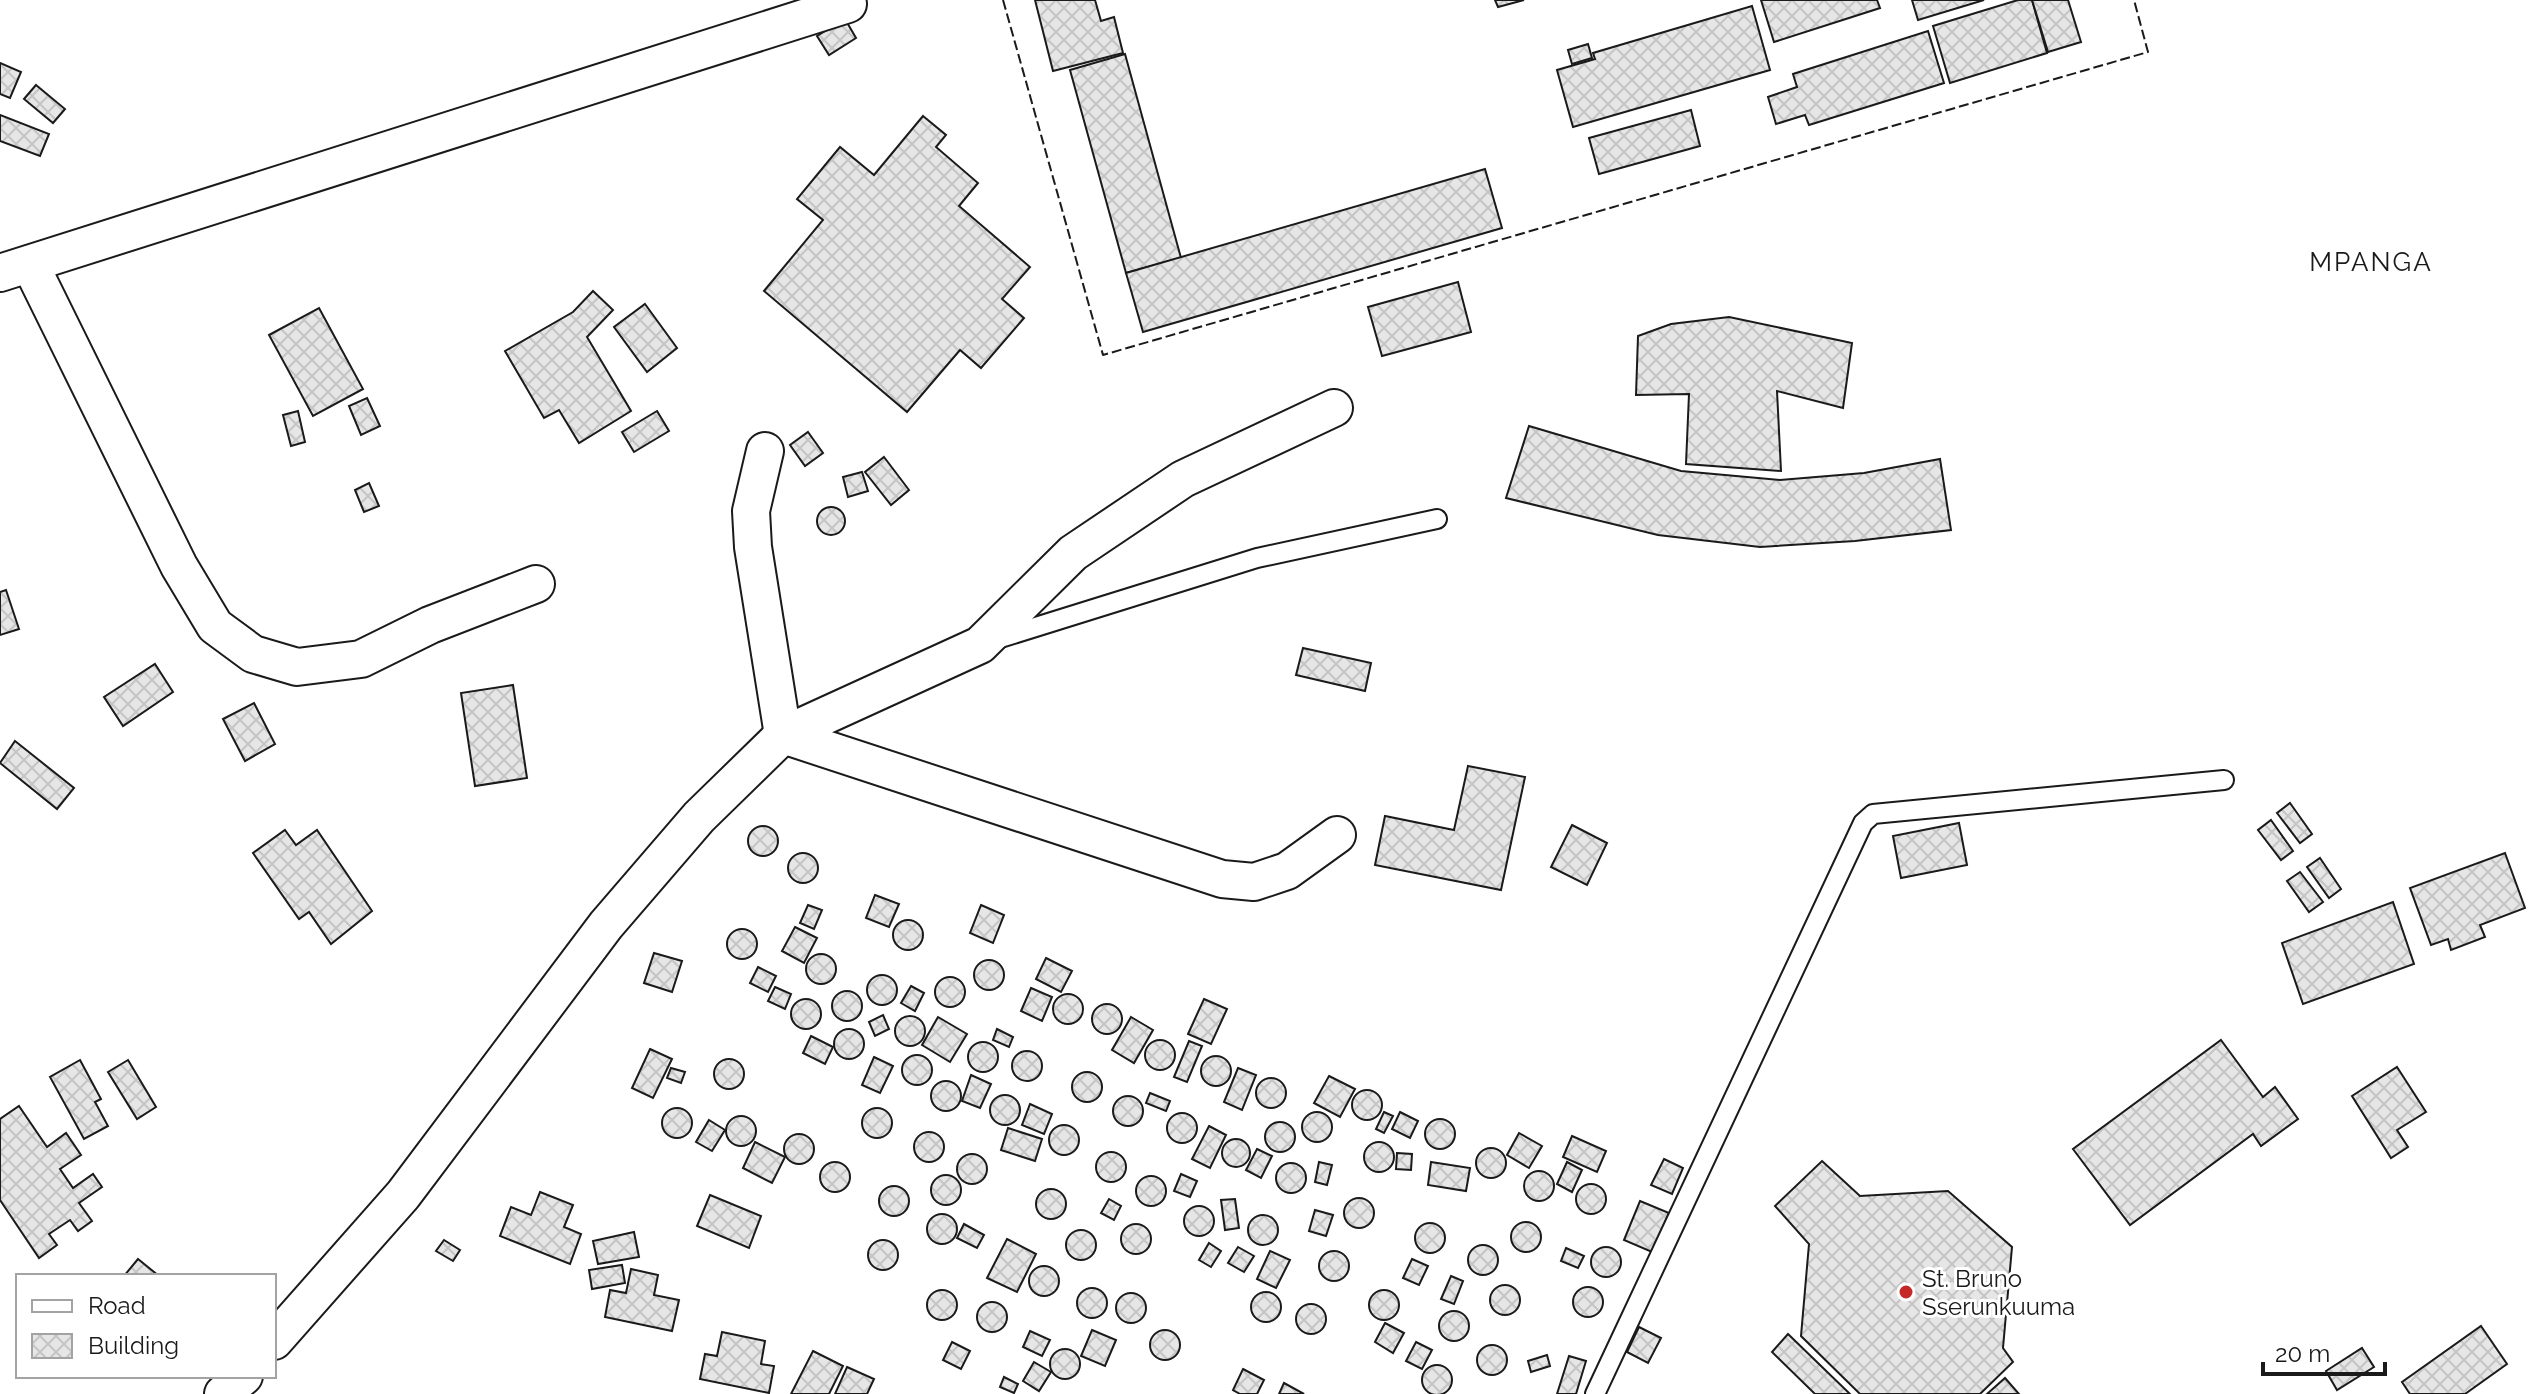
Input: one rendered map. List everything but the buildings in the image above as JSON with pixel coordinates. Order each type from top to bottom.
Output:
[{"type":"street","points":[[536,584],[430,625],[361,659],[297,667],[253,654],[215,626],[15,269],[848,4]]},
{"type":"street","points":[[276,1339],[403,1195],[606,925],[699,817],[783,735],[980,645],[1073,553],[1183,479],[1334,408]]},
{"type":"street","points":[[765,451],[751,511],[753,547],[783,735]]},
{"type":"street","points":[[783,735],[1222,879],[1254,882],[1287,871],[1337,835]]},
{"type":"street","points":[[223,1394],[242,1378]]},
{"type":"lane","points":[[980,645],[1257,558],[1437,519]]},
{"type":"lane","points":[[1595,1394],[1863,823],[1873,814],[2224,780]]},
{"type":"fence","points":[[1003,0],[1103,355],[2148,52],[2134,0]]},
{"type":"place","name":"St. Bruno Sserunkuuma","points":[[1906,1292]]},
{"type":"district","name":"MPANGA","points":[[2371,262]]}]
